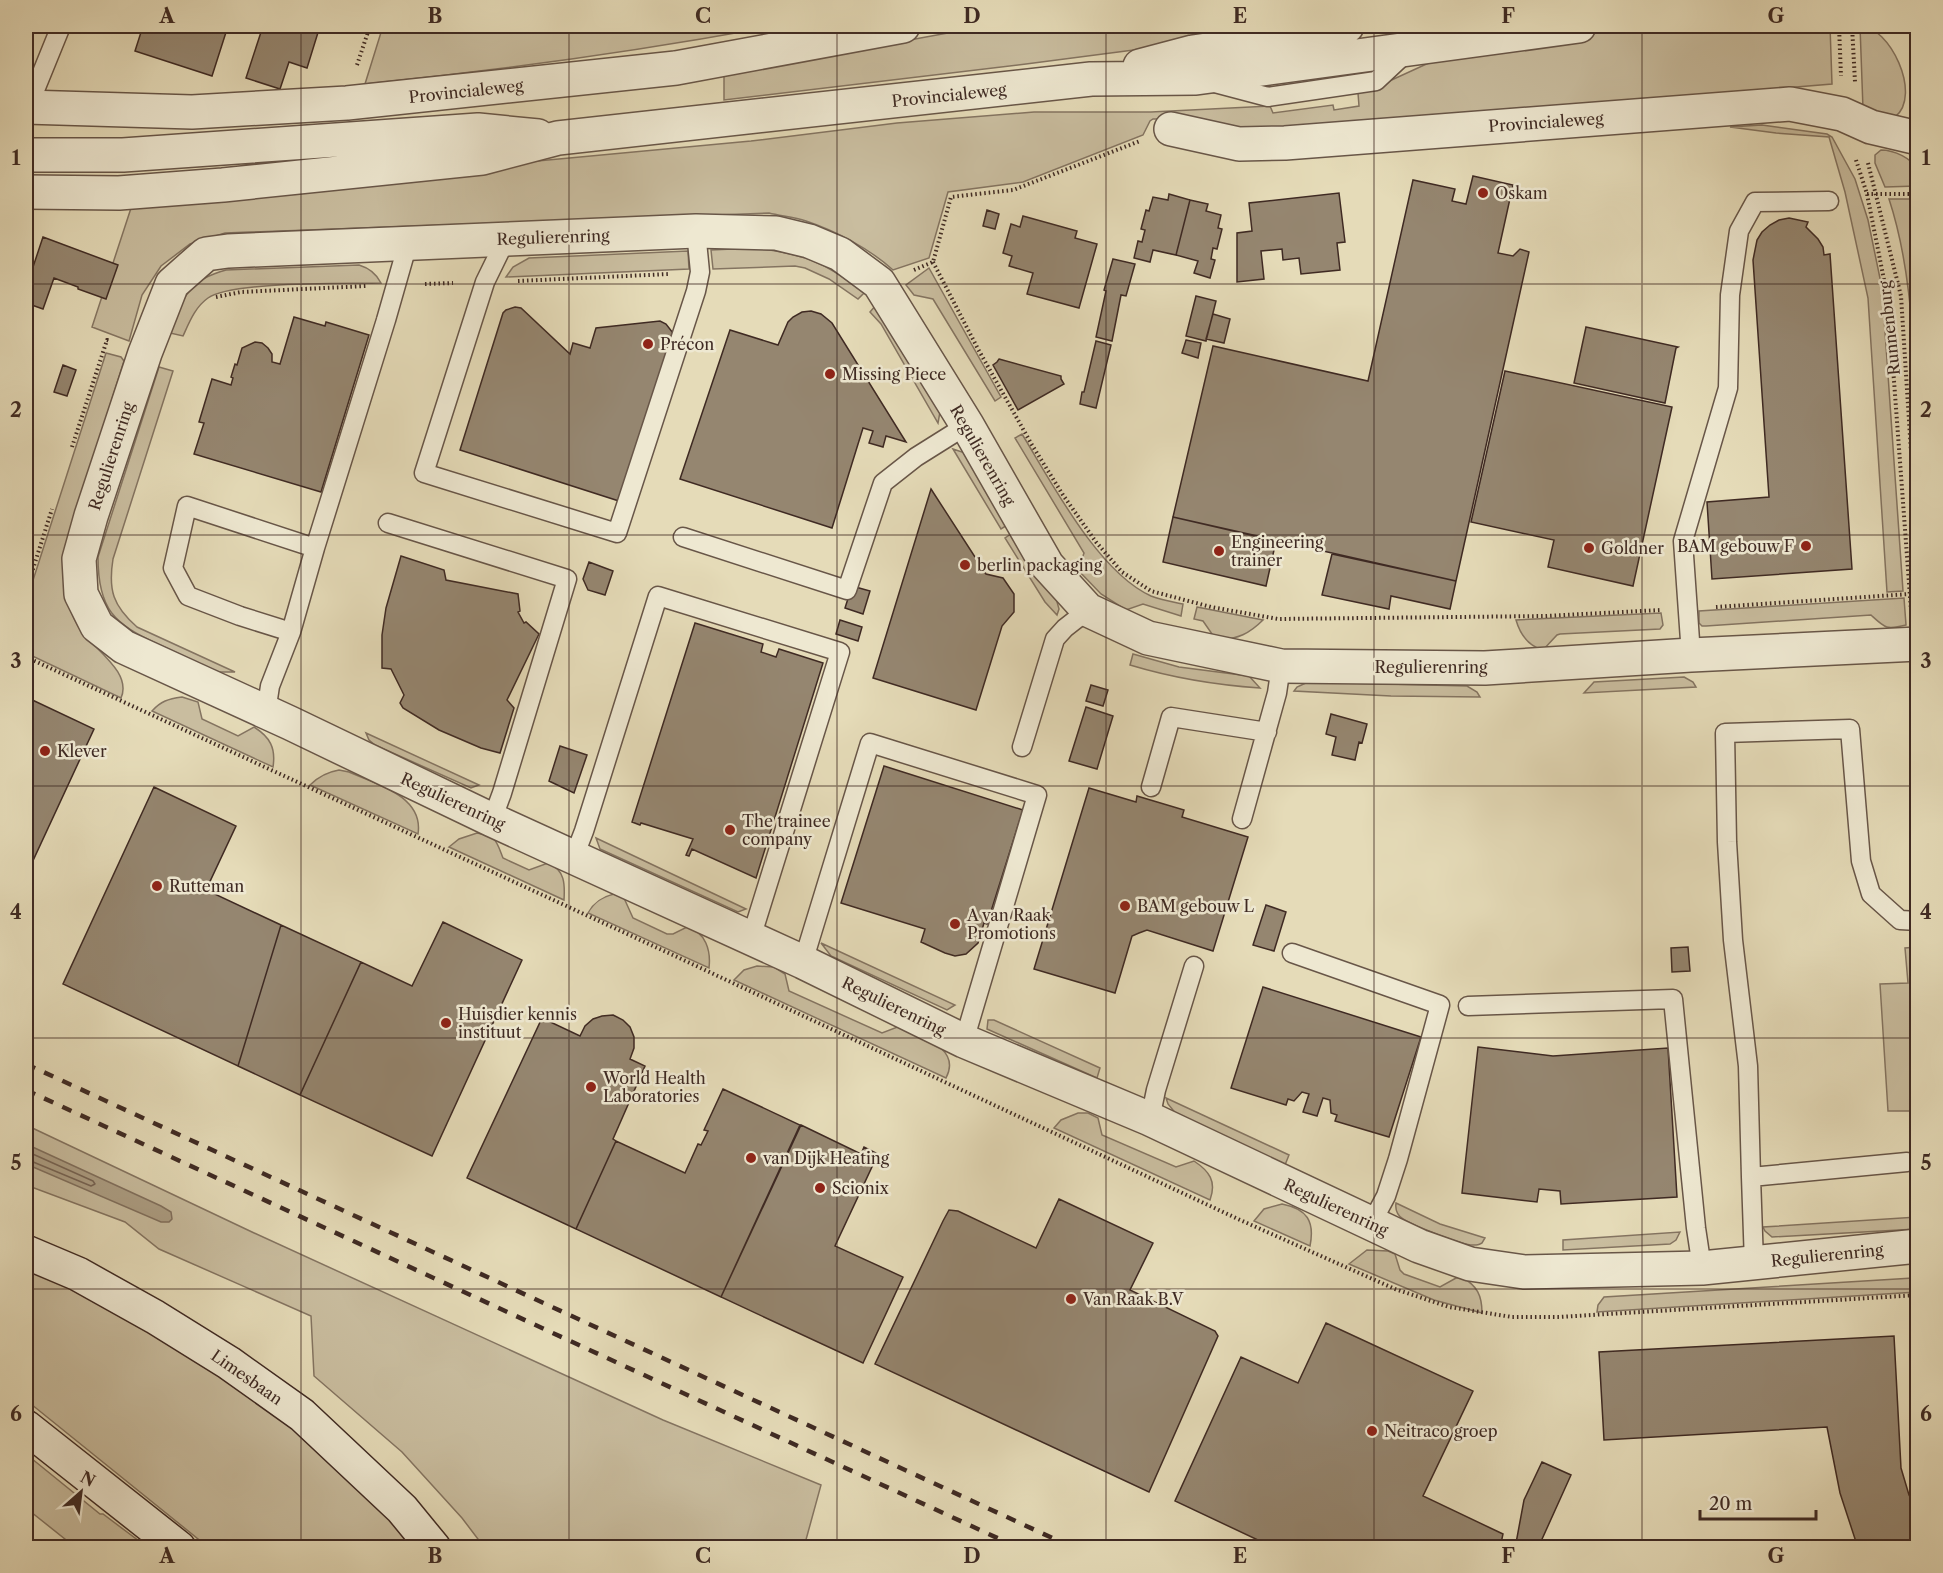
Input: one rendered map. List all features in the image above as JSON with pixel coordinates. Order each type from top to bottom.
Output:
[{"type":"street","name":"Provincialeweg","points":[[26,109],[192,112],[347,104],[676,68],[903,26]]},
{"type":"street","name":"Provincialeweg","points":[[1091,79],[1193,52],[1347,26]]},
{"type":"street","name":"Provincialeweg","points":[[26,192],[119,193],[482,158],[558,138],[1091,79],[1196,78],[1579,26]]},
{"type":"street","name":"Provincialeweg","points":[[1171,129],[1239,144],[1285,143],[1790,104],[1850,117],[1871,127],[1917,138]]},
{"type":"street","name":"Provincialeweg","points":[[26,155],[123,155],[478,130],[558,138]]},
{"type":"street","name":"Regulierenring","points":[[1915,645],[1691,655],[1485,668],[1281,666],[1148,638],[1088,610],[1047,565],[967,425],[879,283],[840,254],[809,241],[776,233],[696,231],[228,251],[206,254],[172,284],[163,305],[145,352],[79,559],[81,594],[97,626],[124,647],[492,820],[803,962],[964,1041],[1150,1119],[1419,1246],[1470,1264],[1524,1272],[1702,1268],[1917,1246]]},
{"type":"street","name":"Limesbaan","points":[[26,1252],[78,1274],[155,1317],[229,1363],[293,1409],[402,1509],[434,1548]]},
{"type":"street","points":[[26,1426],[179,1548]]},
{"type":"lane","points":[[26,109],[61,26]]},
{"type":"lane","points":[[1691,655],[1683,541],[1728,388],[1730,295],[1739,231],[1755,202],[1829,201]]},
{"type":"lane","points":[[506,239],[485,282],[424,473],[617,533],[700,272],[696,231]]},
{"type":"lane","points":[[266,712],[270,686],[291,632],[408,243]]},
{"type":"lane","points":[[682,537],[847,590],[883,483],[916,457],[967,425]]},
{"type":"lane","points":[[291,632],[188,596],[173,568],[187,506],[315,548]]},
{"type":"lane","points":[[388,523],[567,579],[492,820]]},
{"type":"lane","points":[[574,857],[658,596],[840,652],[751,938]]},
{"type":"lane","points":[[1022,747],[1055,639],[1088,610]]},
{"type":"lane","points":[[1242,819],[1277,693],[1281,666]]},
{"type":"lane","points":[[1151,787],[1171,717],[1267,732]]},
{"type":"lane","points":[[1754,1263],[1748,1066],[1733,940],[1727,842],[1725,733],[1850,729],[1861,861],[1871,894],[1900,920],[1917,921]]},
{"type":"lane","points":[[803,962],[870,743],[1037,795],[964,1041]]},
{"type":"lane","points":[[1292,953],[1440,1005],[1398,1160],[1386,1196],[1371,1224]]},
{"type":"lane","points":[[1150,1119],[1156,1090],[1194,966]]},
{"type":"lane","points":[[1467,1006],[1673,999],[1702,1268]]},
{"type":"lane","points":[[1751,1177],[1907,1162]]},
{"type":"path","points":[[356,67],[370,26]]},
{"type":"path","points":[[1839,26],[1850,117],[1888,300],[1915,645],[1913,679],[1917,742]]},
{"type":"path","name":"Runnenburg","points":[[1851,26],[1850,117],[1876,195],[1901,296],[1917,561]]},
{"type":"path","points":[[1171,129],[1013,189],[951,197],[933,262],[1005,397],[1063,495],[1096,542],[1122,572],[1151,591],[1211,607],[1278,619],[1545,615],[1910,594]]},
{"type":"path","points":[[1867,194],[1917,194]]},
{"type":"path","points":[[879,283],[933,262]]},
{"type":"path","points":[[296,289],[582,279],[700,272]]},
{"type":"shaded area","points":[[383,26],[775,26],[571,59],[365,84]]},
{"type":"shaded area","points":[[986,26],[1288,26],[1226,38],[724,100],[724,74]]},
{"type":"shaded area","points":[[1674,26],[1830,26],[1832,84],[1537,108],[1252,138],[1174,119],[1153,119],[1143,135],[1023,182],[948,192],[929,258],[893,270],[852,241],[829,230],[801,220],[769,213],[225,233],[190,244],[161,266],[142,295],[129,341],[92,327],[134,199],[751,141],[897,123],[1034,112],[1151,112],[1270,106],[1273,113],[1333,105],[1334,110],[1359,106],[1358,93],[1372,89],[1433,61],[1575,35]]},
{"type":"shaded area","points":[[1860,26],[1871,29],[1882,37],[1899,63],[1904,78],[1905,93],[1903,107],[1895,117],[1863,109]]},
{"type":"shaded area","points":[[1762,125],[1827,134],[1832,137],[1855,179],[1868,220],[1882,288],[1903,591],[1887,592],[1868,298],[1845,192],[1829,137],[1730,127]]},
{"type":"shaded area","points":[[1881,150],[1897,153],[1912,162],[1918,171],[1917,186],[1885,187],[1875,163],[1875,155]]},
{"type":"shaded area","points":[[1889,199],[1917,199],[1917,408],[1906,276]]},
{"type":"shaded area","points":[[754,248],[800,256],[813,261],[851,282],[864,293],[858,299],[829,279],[795,266],[713,269],[711,250]]},
{"type":"shaded area","points":[[688,251],[689,269],[506,277],[513,267],[529,258]]},
{"type":"shaded area","points":[[359,265],[372,271],[381,283],[264,286],[221,293],[208,298],[199,306],[183,336],[170,333],[188,292],[202,279],[213,274],[226,270]]},
{"type":"shaded area","points":[[929,268],[1001,397],[995,401],[933,299],[914,295],[906,285]]},
{"type":"shaded area","points":[[876,305],[940,412],[938,423],[881,324],[870,312]]},
{"type":"shaded area","points":[[106,353],[121,357],[124,361],[65,549],[63,569],[67,598],[73,617],[84,634],[116,669],[123,688],[121,698],[26,653],[26,602]]},
{"type":"shaded area","points":[[159,367],[173,371],[113,559],[112,589],[122,612],[137,627],[235,672],[219,672],[211,669],[131,630],[112,613],[105,603],[101,590],[98,557]]},
{"type":"shaded area","points":[[1022,434],[1062,500],[1095,547],[1131,584],[1151,596],[1183,604],[1181,616],[1143,604],[1126,610],[1101,594],[1078,570],[1084,553],[1015,438]]},
{"type":"shaded area","points":[[953,449],[968,454],[1009,524],[1001,529]]},
{"type":"shaded area","points":[[1014,532],[1056,598],[1059,609],[1057,615],[1045,602],[1005,538]]},
{"type":"shaded area","points":[[1904,598],[1906,625],[1894,627],[1883,625],[1871,615],[1706,626],[1699,623],[1699,611]]},
{"type":"shaded area","points":[[1197,607],[1263,620],[1243,635],[1219,639],[1212,634],[1203,621],[1194,619]]},
{"type":"shaded area","points":[[1661,613],[1663,625],[1660,629],[1560,634],[1543,650],[1533,646],[1526,639],[1516,620]]},
{"type":"shaded area","points":[[1133,654],[1179,667],[1249,676],[1260,688],[1195,680],[1146,670],[1130,665]]},
{"type":"shaded area","points":[[1684,677],[1693,682],[1696,687],[1584,693],[1594,682]]},
{"type":"shaded area","points":[[1308,682],[1467,686],[1477,692],[1480,697],[1391,696],[1294,691]]},
{"type":"shaded area","points":[[182,697],[198,702],[202,719],[238,736],[254,727],[260,731],[268,739],[273,749],[273,767],[152,711],[165,701]]},
{"type":"shaded area","points":[[366,733],[479,785],[471,788],[375,745]]},
{"type":"shaded area","points":[[339,770],[384,787],[406,801],[414,810],[418,821],[418,834],[310,785],[323,775]]},
{"type":"shaded area","points":[[477,833],[495,840],[503,858],[529,870],[548,863],[558,869],[563,878],[564,900],[449,847],[459,839]]},
{"type":"shaded area","points":[[596,838],[746,909],[738,912],[600,849]]},
{"type":"shaded area","points":[[614,894],[624,898],[633,918],[667,934],[673,934],[687,927],[699,933],[708,949],[709,968],[588,913],[599,900]]},
{"type":"shaded area","points":[[821,943],[955,1005],[947,1010],[831,956]]},
{"type":"shaded area","points":[[1917,947],[1918,1138],[1916,1138],[1913,1111],[1888,1111],[1880,984],[1908,983],[1905,948]]},
{"type":"shaded area","points":[[757,966],[774,967],[785,974],[789,991],[882,1033],[900,1026],[928,1039],[944,1051],[948,1059],[949,1068],[946,1078],[734,980],[744,970]]},
{"type":"shaded area","points":[[988,1020],[994,1020],[1100,1068],[1097,1078],[987,1029]]},
{"type":"shaded area","points":[[1166,1098],[1289,1155],[1285,1165],[1177,1115]]},
{"type":"shaded area","points":[[1078,1113],[1088,1113],[1098,1118],[1102,1135],[1176,1167],[1194,1161],[1210,1177],[1213,1187],[1210,1200],[1054,1128],[1061,1120]]},
{"type":"shaded area","points":[[26,1125],[252,1232],[663,1420],[821,1485],[804,1547],[484,1547],[462,1518],[402,1452],[314,1376],[311,1316],[159,1249],[125,1222],[26,1185]]},
{"type":"shaded area","points":[[1396,1203],[1440,1224],[1485,1238],[1482,1243],[1473,1245],[1438,1235],[1401,1217],[1397,1212]]},
{"type":"shaded area","points":[[1282,1204],[1298,1209],[1307,1218],[1311,1230],[1310,1246],[1254,1221],[1264,1209]]},
{"type":"shaded area","points":[[1917,1217],[1917,1229],[1772,1237],[1763,1227]]},
{"type":"shaded area","points":[[1680,1232],[1676,1240],[1670,1244],[1563,1250],[1563,1240]]},
{"type":"shaded area","points":[[1367,1250],[1388,1251],[1395,1254],[1400,1270],[1404,1274],[1440,1287],[1462,1277],[1478,1292],[1482,1313],[1434,1300],[1349,1264]]},
{"type":"shaded area","points":[[26,1266],[136,1319],[285,1418],[418,1547],[208,1547],[26,1400]]},
{"type":"shaded area","points":[[1917,1274],[1917,1292],[1597,1312],[1598,1305],[1604,1297],[1913,1278]]},
{"type":"shaded area","points":[[26,1454],[100,1514],[147,1547],[75,1547],[26,1508]]},
{"type":"water","points":[[26,1144],[161,1206],[171,1212],[172,1219],[169,1222],[161,1222],[26,1164]]},
{"type":"building","points":[[143,26],[228,26],[212,76],[135,51]]},
{"type":"building","points":[[263,26],[320,26],[307,68],[289,62],[280,89],[246,78]]},
{"type":"building","points":[[1473,176],[1513,185],[1498,253],[1513,256],[1520,249],[1529,252],[1456,581],[1173,517],[1213,346],[1368,381],[1413,180],[1455,189],[1452,201],[1466,204]]},
{"type":"building","points":[[1339,193],[1345,242],[1337,243],[1340,270],[1301,274],[1299,258],[1283,260],[1282,249],[1261,251],[1264,279],[1237,282],[1237,233],[1252,231],[1249,203]]},
{"type":"building","points":[[1169,194],[1190,200],[1176,255],[1153,250],[1150,262],[1134,258],[1138,241],[1142,242],[1145,230],[1141,229],[1146,210],[1149,211],[1153,197],[1168,200]]},
{"type":"building","points":[[1190,200],[1208,204],[1206,211],[1221,215],[1218,228],[1222,229],[1217,249],[1213,248],[1211,259],[1215,260],[1210,278],[1194,273],[1198,261],[1176,255]]},
{"type":"building","points":[[987,210],[999,214],[995,229],[983,226]]},
{"type":"building","points":[[1023,216],[1077,231],[1075,238],[1097,244],[1079,308],[1027,294],[1033,273],[1009,266],[1012,256],[1003,253],[1011,224],[1020,227]]},
{"type":"building","points":[[1789,218],[1808,222],[1806,227],[1818,239],[1823,247],[1824,255],[1830,254],[1852,569],[1712,579],[1707,502],[1769,497],[1753,260],[1757,240],[1762,232],[1779,220]]},
{"type":"building","points":[[43,237],[118,265],[106,299],[54,278],[43,309],[26,303],[26,288]]},
{"type":"building","points":[[1113,259],[1135,264],[1126,296],[1121,295],[1112,341],[1096,337],[1106,291],[1104,290]]},
{"type":"building","points":[[1196,296],[1216,301],[1206,341],[1186,336]]},
{"type":"building","points":[[515,307],[521,308],[570,354],[573,343],[590,348],[596,328],[660,321],[666,324],[673,333],[674,337],[622,502],[460,450],[503,313]]},
{"type":"building","points":[[811,311],[821,314],[832,323],[906,442],[886,436],[883,447],[869,443],[873,431],[863,428],[832,528],[680,479],[730,330],[778,345],[788,322],[802,312]]},
{"type":"building","points":[[1213,314],[1230,319],[1224,343],[1206,339]]},
{"type":"building","points":[[294,317],[325,326],[326,322],[369,335],[321,492],[194,454],[204,423],[199,422],[212,379],[231,385],[233,378],[231,377],[242,348],[255,342],[262,343],[268,348],[272,354],[272,362],[280,364]]},
{"type":"building","points":[[1586,327],[1678,347],[1665,403],[1574,383]]},
{"type":"building","points":[[1186,340],[1201,343],[1198,358],[1182,353]]},
{"type":"building","points":[[1096,341],[1111,345],[1096,408],[1080,404]]},
{"type":"building","points":[[999,359],[1061,376],[1064,384],[1018,410],[993,365]]},
{"type":"building","points":[[63,365],[76,370],[67,396],[54,392]]},
{"type":"building","points":[[1505,371],[1672,407],[1633,586],[1548,567],[1554,540],[1471,522]]},
{"type":"building","points":[[931,489],[986,574],[1003,578],[1014,594],[1014,612],[1002,626],[976,710],[873,678]]},
{"type":"building","points":[[1173,517],[1276,541],[1266,586],[1163,562]]},
{"type":"building","points":[[1332,554],[1456,581],[1450,609],[1391,596],[1389,609],[1322,595]]},
{"type":"building","points":[[401,556],[444,570],[446,580],[518,594],[520,611],[518,612],[524,623],[526,622],[539,634],[507,700],[514,708],[500,753],[481,748],[439,730],[403,708],[400,703],[404,695],[391,669],[382,668],[382,635],[386,608]]},
{"type":"building","points":[[589,562],[613,571],[605,595],[588,590],[583,579]]},
{"type":"building","points":[[852,586],[870,591],[863,614],[845,608]]},
{"type":"building","points":[[840,620],[862,627],[858,641],[836,634]]},
{"type":"building","points":[[695,623],[763,644],[761,652],[776,657],[779,649],[823,663],[756,878],[692,849],[689,856],[686,855],[693,839],[632,822]]},
{"type":"building","points":[[1091,685],[1108,690],[1103,706],[1086,701]]},
{"type":"building","points":[[26,697],[94,729],[30,867],[26,866]]},
{"type":"building","points":[[1086,707],[1113,716],[1097,769],[1069,761]]},
{"type":"building","points":[[1331,714],[1367,724],[1362,743],[1359,742],[1355,760],[1332,755],[1336,737],[1326,734]]},
{"type":"building","points":[[560,746],[587,755],[574,793],[549,781]]},
{"type":"building","points":[[884,766],[1023,810],[987,924],[984,923],[978,943],[966,954],[955,956],[921,942],[925,929],[841,903]]},
{"type":"building","points":[[154,787],[236,826],[206,890],[281,925],[238,1066],[63,984]]},
{"type":"building","points":[[1089,788],[1136,802],[1137,796],[1184,810],[1182,817],[1248,837],[1213,951],[1147,930],[1132,936],[1115,993],[1034,969]]},
{"type":"building","points":[[1266,905],[1286,912],[1274,951],[1253,945]]},
{"type":"building","points":[[443,922],[522,960],[432,1156],[300,1095],[361,962],[412,986]]},
{"type":"building","points":[[281,925],[361,962],[300,1095],[238,1066]]},
{"type":"building","points":[[1688,947],[1690,971],[1672,972],[1671,948]]},
{"type":"building","points":[[1263,987],[1421,1037],[1389,1137],[1335,1121],[1337,1115],[1331,1113],[1330,1100],[1323,1098],[1317,1116],[1303,1112],[1309,1094],[1302,1092],[1294,1101],[1288,1099],[1286,1105],[1231,1088]]},
{"type":"building","points":[[613,1015],[630,1027],[634,1037],[634,1048],[630,1059],[645,1066],[613,1139],[616,1141],[576,1229],[467,1178],[542,1018],[580,1036],[585,1026],[593,1019]]},
{"type":"building","points":[[1478,1047],[1553,1056],[1668,1048],[1677,1197],[1561,1204],[1560,1191],[1539,1189],[1537,1202],[1462,1193]]},
{"type":"building","points":[[723,1089],[800,1125],[721,1297],[576,1229],[616,1141],[685,1173],[698,1144],[701,1145],[708,1131],[704,1130]]},
{"type":"building","points":[[801,1125],[861,1154],[864,1147],[878,1154],[835,1246],[903,1277],[863,1363],[721,1297]]},
{"type":"building","points":[[1059,1199],[1153,1243],[1130,1290],[1215,1331],[1218,1336],[1149,1492],[875,1364],[949,1210],[958,1211],[1036,1248]]},
{"type":"building","points":[[1326,1323],[1473,1391],[1423,1496],[1503,1534],[1500,1548],[1275,1548],[1175,1501],[1241,1357],[1298,1383]]},
{"type":"building","points":[[1894,1336],[1901,1468],[1909,1495],[1918,1511],[1918,1548],[1858,1548],[1840,1493],[1827,1427],[1604,1440],[1599,1352]]},
{"type":"building","points":[[1542,1462],[1571,1475],[1538,1548],[1526,1548],[1516,1543],[1524,1500]]},
{"type":"railway","points":[[26,1064],[1074,1548]]},
{"type":"railway","points":[[26,1090],[1019,1548]]},
{"type":"place","name":"Oskam","points":[[1483,193]]},
{"type":"place","name":"Précon","points":[[648,344]]},
{"type":"place","name":"Missing Piece","points":[[830,374]]},
{"type":"place","name":"BAM gebouw F","points":[[1806,546]]},
{"type":"place","name":"Goldner","points":[[1589,548]]},
{"type":"place","name":"Engineering trainer","points":[[1219,551]]},
{"type":"place","name":"berlin packaging","points":[[965,565]]},
{"type":"place","name":"Klever","points":[[45,751]]},
{"type":"place","name":"The trainee company","points":[[730,830]]},
{"type":"place","name":"Rutteman","points":[[157,886]]},
{"type":"place","name":"BAM gebouw L","points":[[1125,906]]},
{"type":"place","name":"A van Raak Promotions","points":[[955,924]]},
{"type":"place","name":"Huisdier kennis instituut","points":[[446,1023]]},
{"type":"place","name":"World Health Laboratories","points":[[591,1087]]},
{"type":"place","name":"van Dijk Heating","points":[[751,1158]]},
{"type":"place","name":"Scionix","points":[[820,1188]]},
{"type":"place","name":"Van Raak B.V","points":[[1071,1299]]},
{"type":"place","name":"Neitraco groep","points":[[1372,1431]]}]
